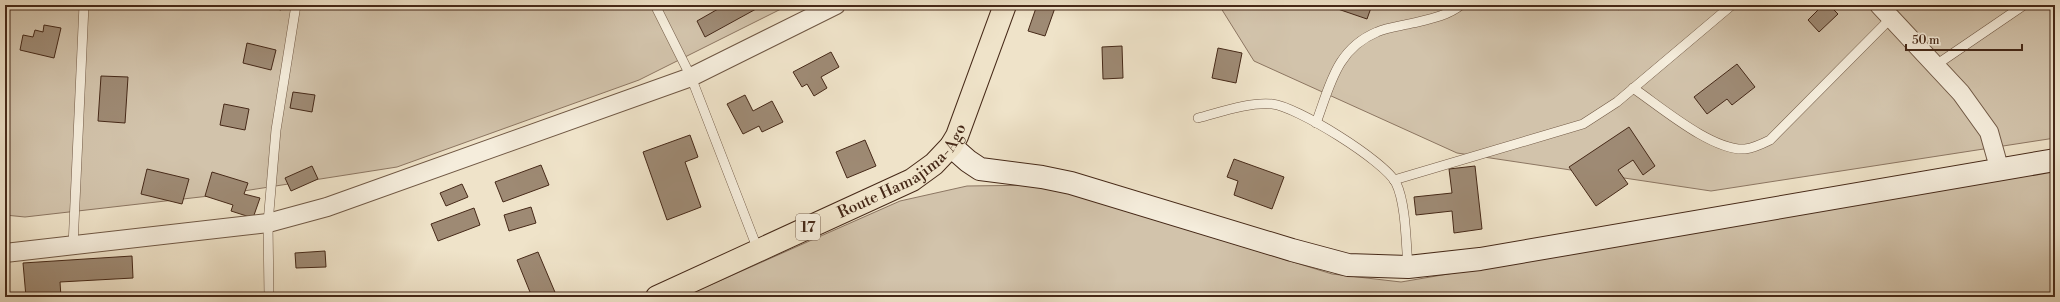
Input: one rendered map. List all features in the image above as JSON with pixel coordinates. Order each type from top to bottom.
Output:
[{"type":"main road","name":"Route Hamajima-Ago","points":[[657,297],[912,180],[934,164],[951,146],[962,125],[1005,5]]},
{"type":"street","points":[[5,253],[268,222],[327,207],[691,77],[836,5]]},
{"type":"street","points":[[1879,5],[1961,93],[1989,132],[2000,170]]},
{"type":"street","points":[[951,146],[980,169],[1042,177],[1071,183],[1292,250],[1348,265],[1408,267],[1480,259],[2055,160]]},
{"type":"lane","points":[[73,246],[84,5]]},
{"type":"lane","points":[[269,297],[268,222],[276,130],[296,5]]},
{"type":"lane","points":[[655,5],[691,77],[758,251]]},
{"type":"lane","points":[[1316,123],[1338,65],[1356,44],[1379,31],[1443,15],[1461,5]]},
{"type":"lane","points":[[1394,180],[1568,130],[1599,115],[1732,5]]},
{"type":"lane","points":[[1936,65],[2024,5]]},
{"type":"lane","points":[[1633,88],[1710,141],[1734,149],[1752,147],[1770,140],[1891,18]]},
{"type":"lane","points":[[1198,118],[1257,104],[1272,104],[1288,108],[1316,123],[1375,160],[1394,180],[1401,195],[1408,267]]},
{"type":"shaded area","points":[[5,5],[789,5],[639,80],[397,167],[218,195],[25,217],[5,215]]},
{"type":"shaded area","points":[[1219,5],[2055,5],[2055,138],[1711,191],[1457,153],[1254,61]]},
{"type":"shaded area","points":[[2055,171],[2055,297],[683,297],[900,201],[967,186],[1043,185],[1332,274],[1401,282]]},
{"type":"building","points":[[260,5],[282,5],[281,10]]},
{"type":"building","points":[[725,5],[754,5],[756,9],[705,37],[697,21]]},
{"type":"building","points":[[1037,5],[1056,5],[1045,36],[1028,31]]},
{"type":"building","points":[[1333,5],[1372,5],[1367,19],[1332,7]]},
{"type":"building","points":[[1576,5],[1585,5],[1580,9]]},
{"type":"building","points":[[1613,5],[1624,5],[1618,10]]},
{"type":"building","points":[[1823,5],[1829,5],[1838,14],[1819,32],[1808,20]]},
{"type":"building","points":[[44,25],[61,28],[54,58],[20,50],[23,35],[33,37],[35,30],[43,32]]},
{"type":"building","points":[[247,43],[276,50],[271,70],[243,63]]},
{"type":"building","points":[[1122,46],[1123,78],[1103,79],[1102,47]]},
{"type":"building","points":[[1218,48],[1242,53],[1236,83],[1212,78]]},
{"type":"building","points":[[831,52],[839,67],[821,77],[827,88],[814,96],[807,84],[802,87],[793,72]]},
{"type":"building","points":[[1737,64],[1755,87],[1732,105],[1727,99],[1707,114],[1694,97]]},
{"type":"building","points":[[101,76],[128,77],[125,123],[98,121]]},
{"type":"building","points":[[293,92],[315,95],[312,112],[290,108]]},
{"type":"building","points":[[745,95],[753,111],[772,101],[783,122],[762,132],[759,126],[743,134],[727,104]]},
{"type":"building","points":[[224,104],[249,109],[245,130],[220,125]]},
{"type":"building","points":[[1629,127],[1655,166],[1643,175],[1633,160],[1618,170],[1628,184],[1596,206],[1569,167]]},
{"type":"building","points":[[690,135],[698,157],[685,162],[701,207],[667,220],[643,152]]},
{"type":"building","points":[[865,140],[876,166],[847,178],[836,152]]},
{"type":"building","points":[[1234,159],[1284,177],[1272,209],[1234,195],[1238,181],[1227,177]]},
{"type":"building","points":[[541,165],[549,185],[503,202],[495,182]]},
{"type":"building","points":[[312,166],[318,179],[291,191],[285,178]]},
{"type":"building","points":[[1475,166],[1482,229],[1454,233],[1452,211],[1416,215],[1414,197],[1452,193],[1449,169]]},
{"type":"building","points":[[147,169],[189,179],[182,204],[141,194]]},
{"type":"building","points":[[212,172],[248,183],[244,194],[260,198],[253,218],[231,211],[233,205],[205,196]]},
{"type":"building","points":[[462,184],[468,197],[446,206],[440,193]]},
{"type":"building","points":[[531,207],[536,223],[509,231],[504,215]]},
{"type":"building","points":[[474,208],[480,225],[438,241],[431,224]]},
{"type":"building","points":[[325,251],[326,267],[296,268],[295,253]]},
{"type":"building","points":[[538,252],[557,297],[532,297],[517,260]]},
{"type":"building","points":[[132,256],[133,278],[60,282],[61,297],[26,297],[23,263]]},
{"type":"building","points":[[204,295],[220,295],[220,297],[204,297]]}]
